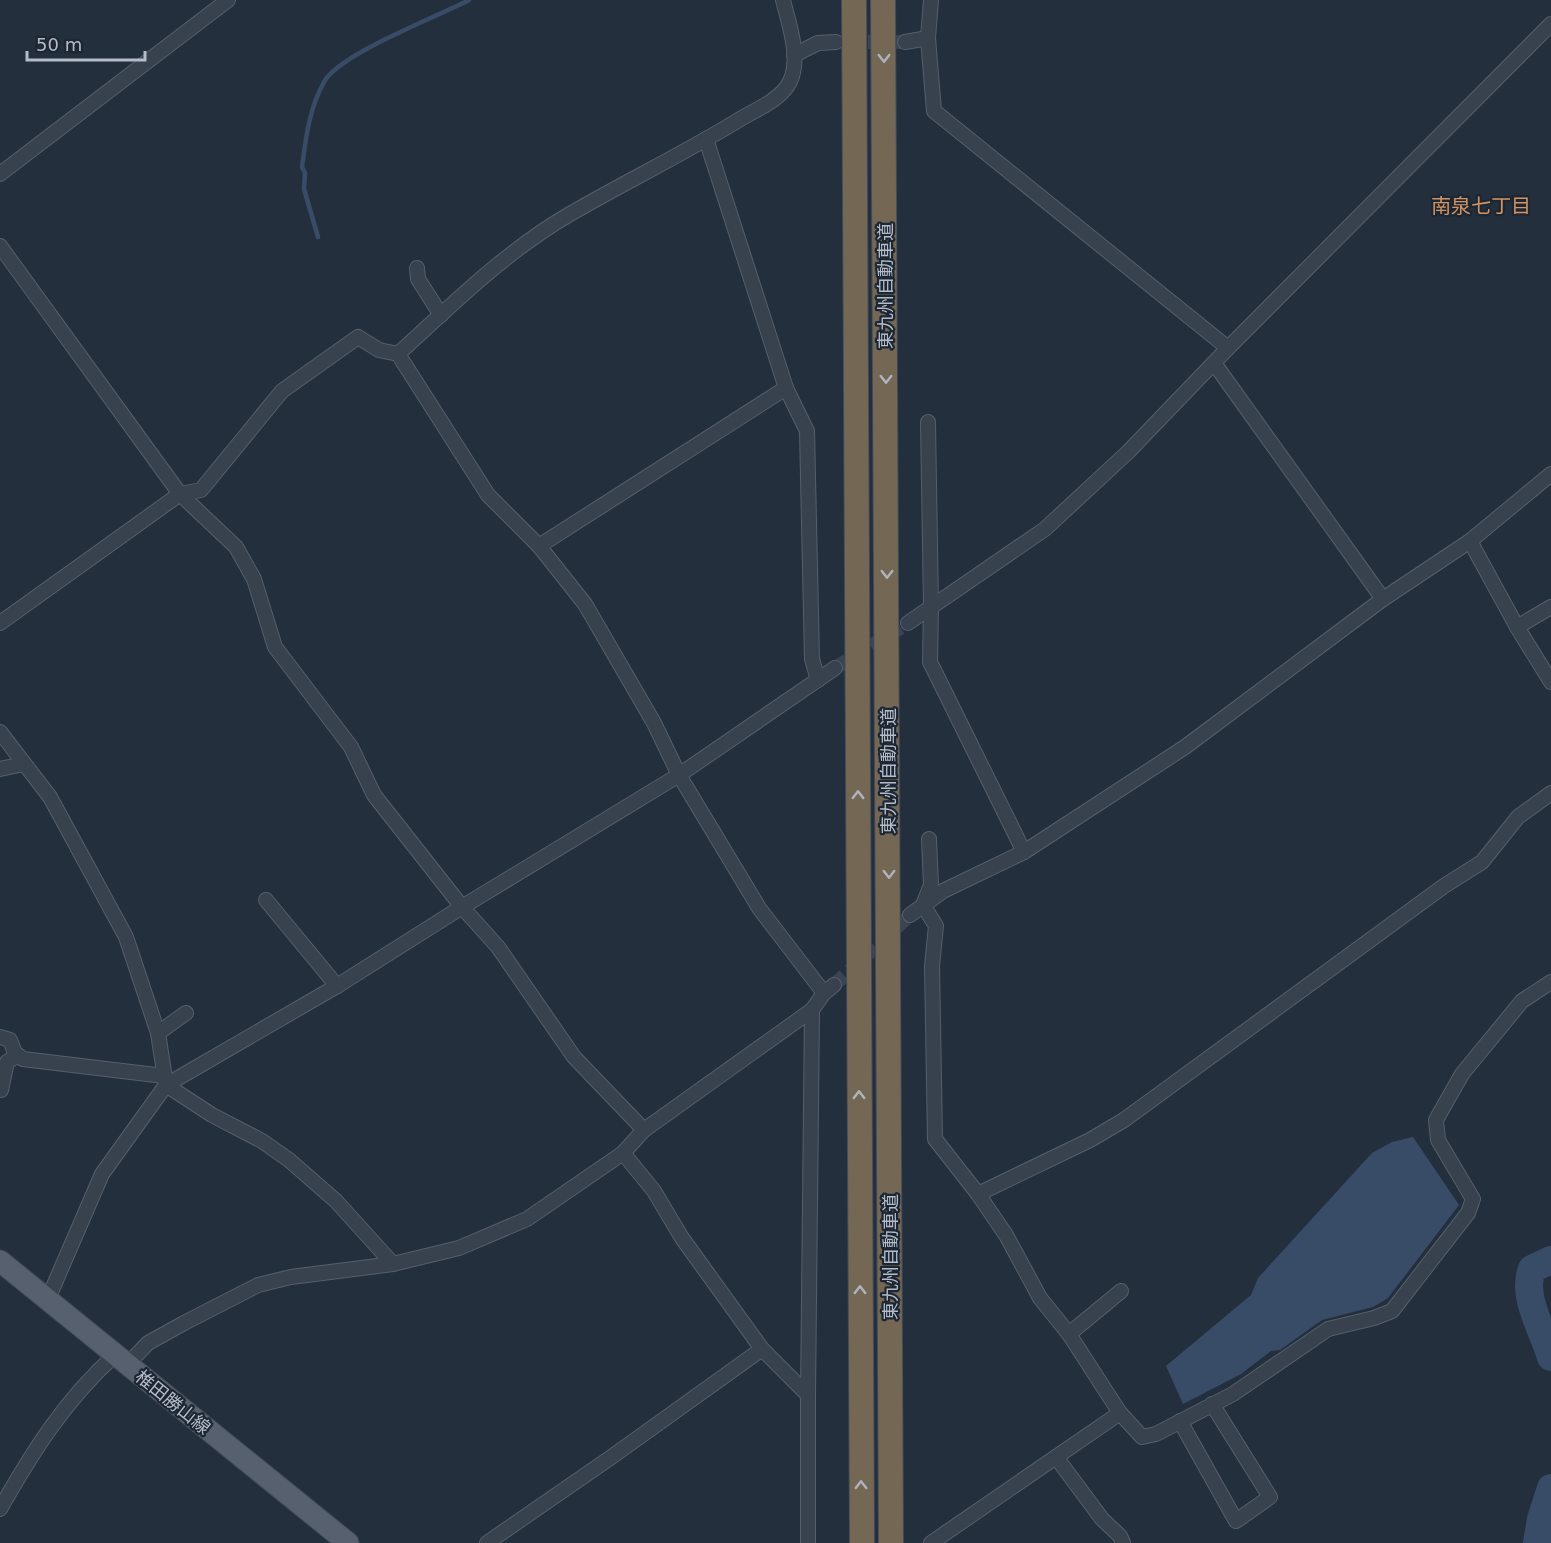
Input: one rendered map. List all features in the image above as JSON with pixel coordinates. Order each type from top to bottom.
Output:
[{"type":"highway","name":"東九州自動車道","points":[[854,0],[861,1543]]},
{"type":"highway","name":"東九州自動車道","points":[[883,0],[891,1543]]},
{"type":"main road","name":"椎田勝山線","points":[[0,1261],[348,1543]]},
{"type":"street","points":[[3,165],[228,0]]},
{"type":"street","points":[[398,354],[494,267],[568,215],[706,139],[780,93],[792,78],[794,55],[783,0]]},
{"type":"street","points":[[931,0],[928,38],[934,111],[1228,348]]},
{"type":"street","points":[[908,623],[1045,529],[1128,452],[1228,348],[1551,24]]},
{"type":"street","points":[[905,42],[928,38]]},
{"type":"street","points":[[794,55],[818,43],[836,42]]},
{"type":"street","points":[[706,139],[786,388],[807,431],[812,659],[818,680]]},
{"type":"street","points":[[0,246],[180,494],[236,547],[254,579],[275,647],[351,747],[374,795],[462,907],[498,946],[574,1057],[644,1130]]},
{"type":"street","points":[[417,268],[418,279],[441,315]]},
{"type":"street","points":[[0,1509],[28,1460],[58,1416],[89,1378],[184,1323],[258,1286],[291,1277],[393,1264],[459,1248],[527,1220],[623,1153],[644,1130],[812,1010],[829,989],[759,908],[679,775],[654,723],[585,604],[539,546],[488,495],[398,354],[380,350],[358,337],[282,391],[201,490],[180,494],[2,618]]},
{"type":"street","points":[[1214,363],[1383,599]]},
{"type":"street","points":[[539,546],[786,388]]},
{"type":"street","points":[[928,422],[932,607],[930,662],[1024,852]]},
{"type":"street","points":[[910,915],[943,891],[1024,852],[1185,747],[1383,599],[1470,541],[1551,474]]},
{"type":"street","points":[[1470,541],[1516,627],[1551,682]]},
{"type":"street","points":[[1516,627],[1551,608]]},
{"type":"street","points":[[1539,662],[1551,655]]},
{"type":"street","points":[[48,1299],[102,1174],[165,1080],[337,986],[679,775],[835,668]]},
{"type":"street","points":[[0,732],[50,797],[126,937],[158,1034],[165,1080]]},
{"type":"street","points":[[0,769],[24,764]]},
{"type":"street","points":[[978,1194],[1090,1140],[1124,1120],[1444,886],[1482,862],[1518,817],[1551,793]]},
{"type":"street","points":[[929,839],[931,885],[924,905],[936,926],[932,966],[935,1139],[978,1194],[1006,1235],[1040,1298],[1069,1334],[1120,1413],[1142,1437],[1156,1434],[1233,1394],[1328,1329],[1374,1318],[1392,1311],[1468,1213],[1473,1199],[1438,1140],[1436,1120],[1462,1074],[1522,1001],[1551,982]]},
{"type":"street","points":[[266,900],[337,986]]},
{"type":"street","points":[[808,1543],[812,1010]]},
{"type":"street","points":[[158,1034],[186,1013]]},
{"type":"street","points":[[0,1037],[10,1040],[23,1059],[165,1080],[212,1115],[262,1141],[289,1160],[336,1201],[393,1264]]},
{"type":"street","points":[[1,1090],[7,1062],[18,1054]]},
{"type":"street","points":[[623,1153],[654,1191],[682,1238],[762,1349],[808,1395]]},
{"type":"street","points":[[1069,1334],[1121,1291]]},
{"type":"street","points":[[487,1543],[762,1349]]},
{"type":"street","points":[[1180,1421],[1236,1521],[1270,1497],[1212,1404]]},
{"type":"street","points":[[934,1542],[1120,1413]]},
{"type":"street","points":[[1056,1457],[1102,1519],[1120,1536],[1123,1543]]},
{"type":"water","points":[[1413,1137],[1459,1205],[1388,1298],[1373,1307],[1322,1320],[1280,1350],[1271,1351],[1241,1374],[1183,1404],[1166,1366],[1251,1295],[1258,1278],[1372,1153],[1392,1142]]},
{"type":"waterway","points":[[318,237],[304,189],[305,173],[302,167],[312,113],[324,82],[333,71],[368,48],[469,0]]},
{"type":"waterway","points":[[1551,1260],[1532,1269],[1529,1279],[1534,1313],[1551,1357]]},
{"type":"waterway","points":[[1537,1543],[1541,1519],[1551,1488]]},
{"type":"tunnel","points":[[847,42],[905,42]]},
{"type":"tunnel","points":[[835,668],[908,623]]},
{"type":"tunnel","points":[[834,985],[910,915]]},
{"type":"district","name":"南泉七丁目","points":[[1481,206]]}]
